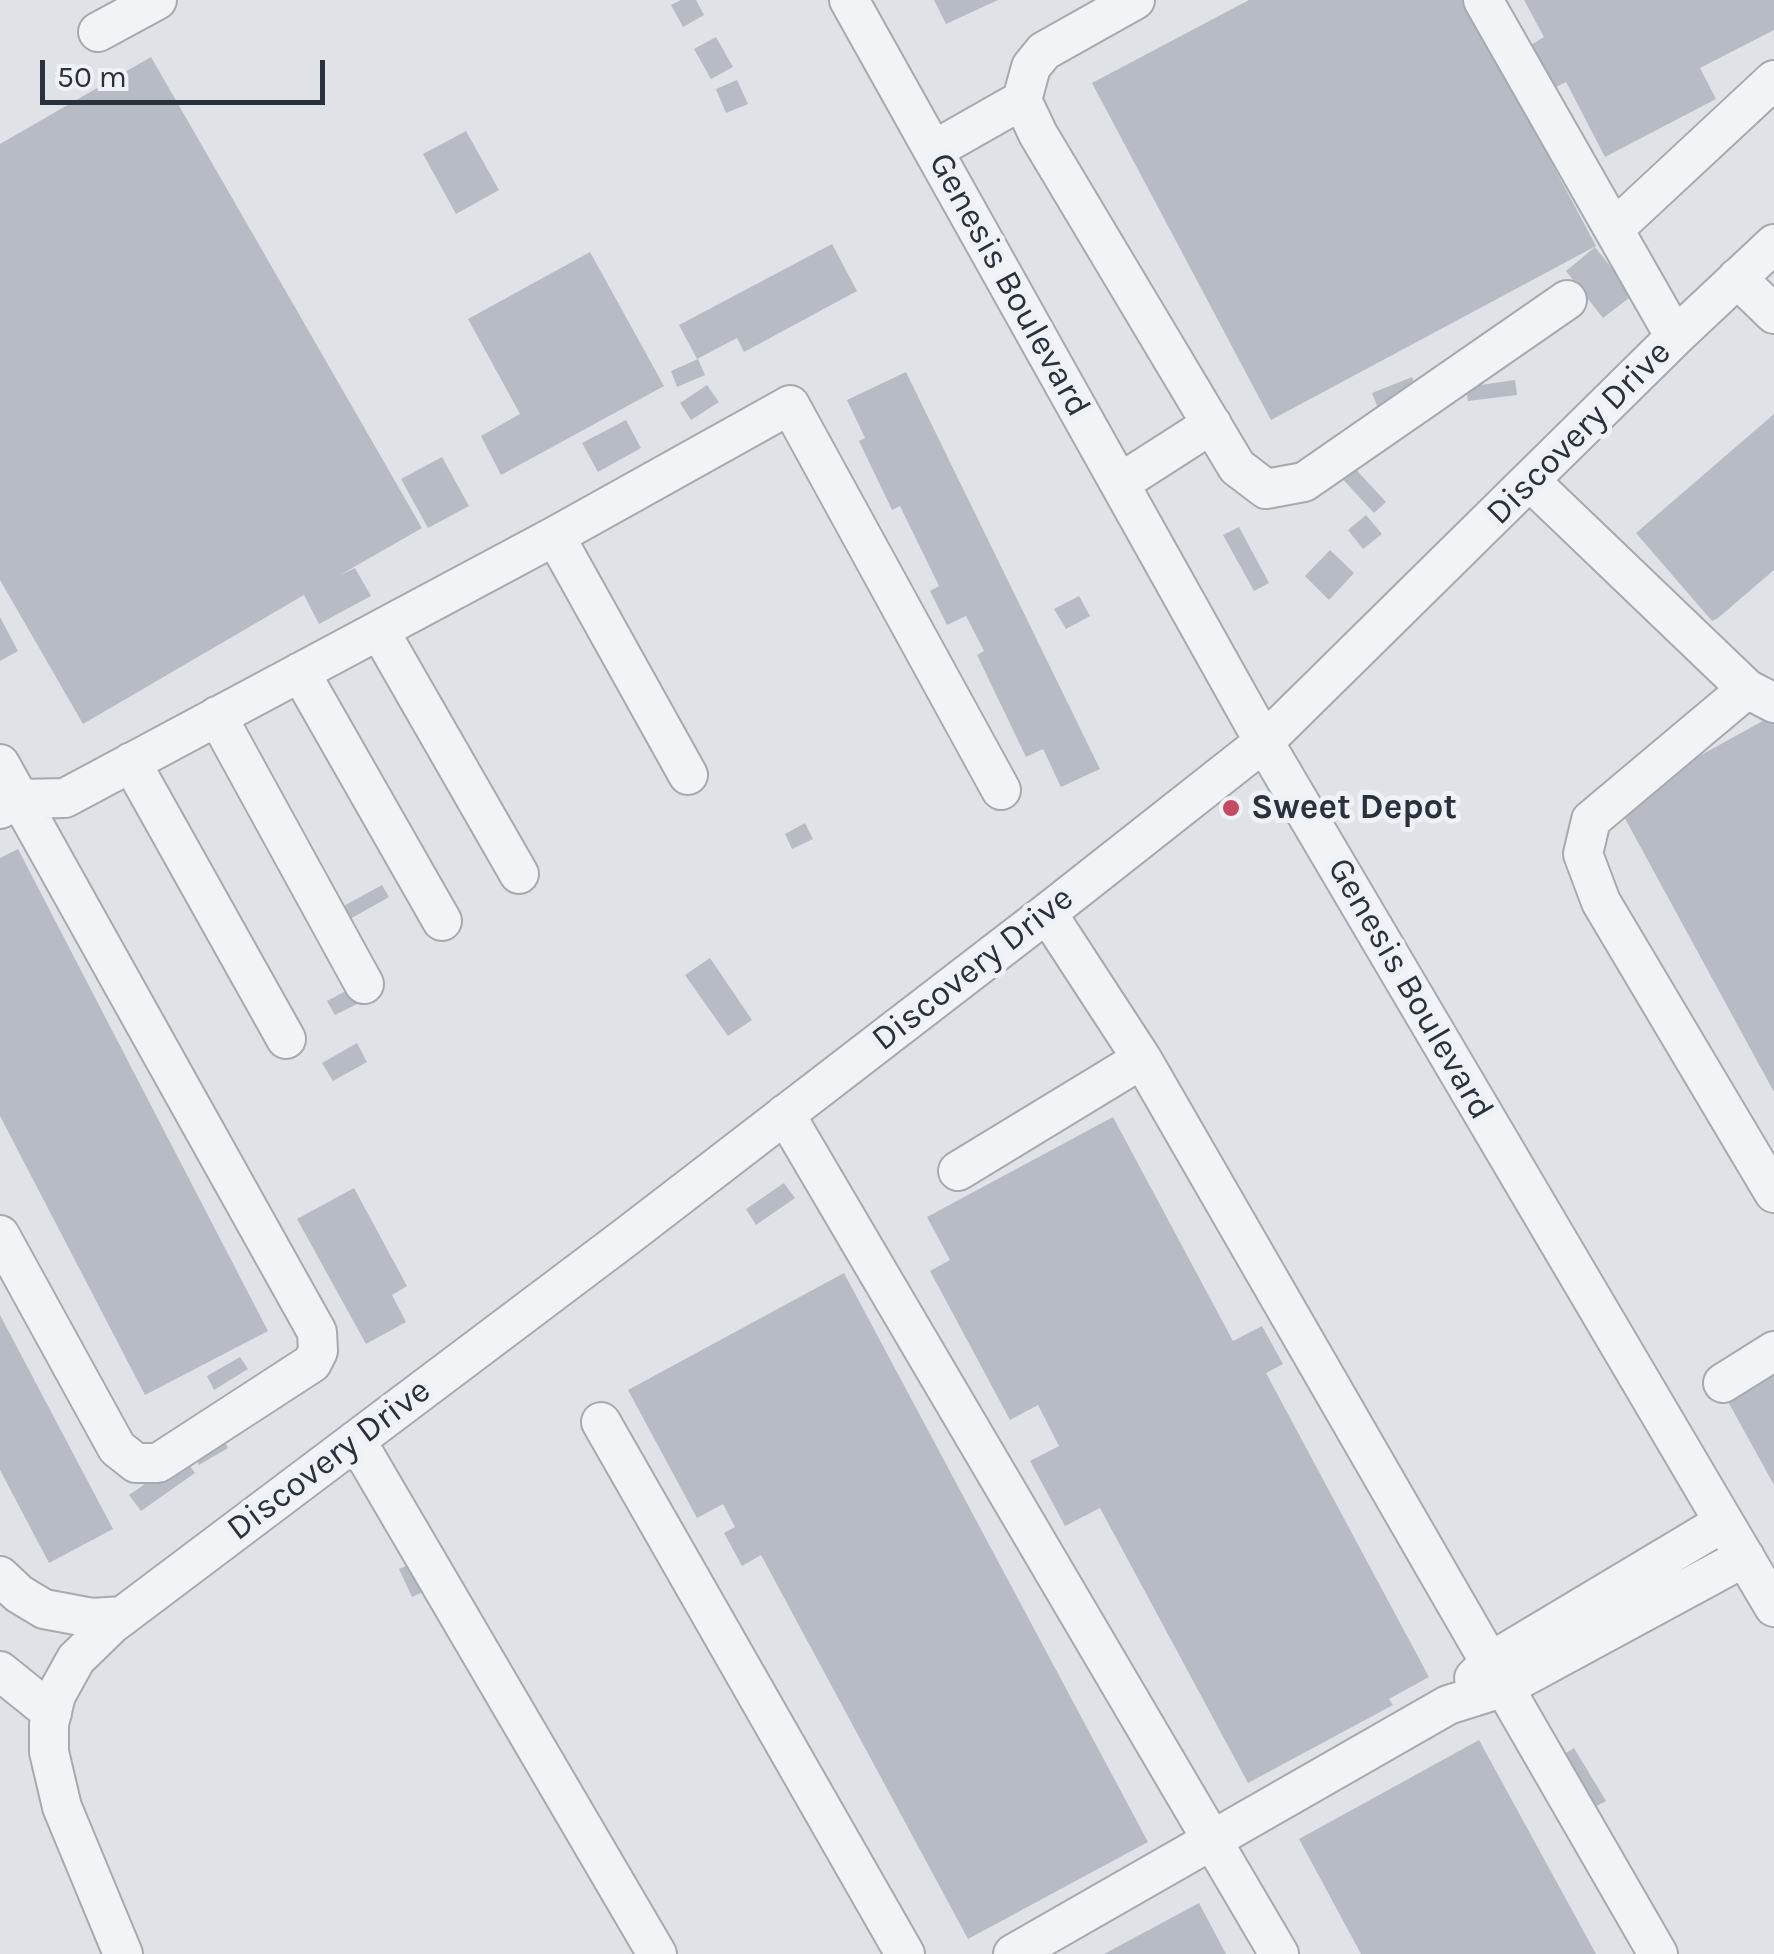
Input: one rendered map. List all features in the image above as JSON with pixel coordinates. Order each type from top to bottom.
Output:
[{"type":"street","points":[[98,32],[157,0]]},
{"type":"street","name":"Genesis Boulevard","points":[[849,0],[1264,742],[1774,1607]]},
{"type":"street","points":[[1135,0],[1044,51],[1031,67],[1022,100],[1038,134],[1237,467],[1266,489],[1304,482],[1567,300]]},
{"type":"street","points":[[1484,0],[1675,337]]},
{"type":"street","points":[[1614,229],[1774,80]]},
{"type":"street","points":[[934,150],[1022,100]]},
{"type":"street","name":"Discovery Drive","points":[[52,1712],[56,1695],[76,1659],[117,1620],[610,1249],[1264,742],[1774,244]]},
{"type":"street","points":[[1737,278],[1774,314]]},
{"type":"street","points":[[10,804],[65,798],[555,536],[790,405],[1001,790]]},
{"type":"street","points":[[1120,483],[1212,424]]},
{"type":"street","points":[[1530,481],[1760,696],[1591,820],[1583,854],[1601,902],[1774,1193]]},
{"type":"street","points":[[555,536],[688,775]]},
{"type":"street","points":[[378,630],[519,874]]},
{"type":"street","points":[[300,672],[442,921]]},
{"type":"street","points":[[217,716],[364,984]]},
{"type":"street","points":[[131,762],[286,1040]]},
{"type":"street","points":[[0,764],[10,804],[317,1332],[318,1351],[312,1362],[158,1463],[136,1462],[118,1448],[0,1235]]},
{"type":"street","points":[[1047,913],[1142,1059],[1658,1954]]},
{"type":"street","points":[[958,1170],[1142,1059]]},
{"type":"street","points":[[785,1114],[1279,1954]]},
{"type":"street","points":[[1723,1383],[1774,1351]]},
{"type":"street","points":[[601,1422],[906,1954]]},
{"type":"street","points":[[356,1440],[657,1954]]},
{"type":"street","points":[[1013,1954],[1498,1675],[1724,1522]]},
{"type":"street","points":[[1498,1675],[1745,1558]]},
{"type":"street","points":[[0,1576],[44,1610],[117,1620]]},
{"type":"street","points":[[0,1636],[6,1660],[0,1671],[52,1712],[48,1752],[62,1807],[123,1954]]},
{"type":"building","points":[[696,0],[704,15],[683,27],[671,5]]},
{"type":"building","points":[[934,0],[998,0],[946,24]]},
{"type":"building","points":[[1249,0],[1465,0],[1596,246],[1271,420],[1092,83]]},
{"type":"building","points":[[1524,0],[1774,0],[1774,30],[1700,68],[1716,99],[1605,157],[1566,82],[1554,88],[1531,45],[1544,37]]},
{"type":"building","points":[[716,37],[733,67],[711,79],[694,49]]},
{"type":"building","points":[[151,57],[422,528],[340,575],[355,568],[371,596],[319,624],[304,595],[83,724],[0,580],[0,144]]},
{"type":"building","points":[[737,80],[748,104],[726,113],[716,89]]},
{"type":"building","points":[[466,131],[499,190],[456,214],[423,154]]},
{"type":"building","points":[[832,244],[857,291],[744,352],[737,338],[697,359],[679,325]]},
{"type":"building","points":[[1595,247],[1633,295],[1603,318],[1566,271]]},
{"type":"building","points":[[590,252],[664,386],[501,475],[481,436],[520,414],[468,319]]},
{"type":"building","points":[[698,359],[705,375],[677,387],[671,371]]},
{"type":"building","points":[[906,372],[1100,769],[1061,787],[1043,749],[1026,757],[977,655],[984,651],[966,616],[947,625],[930,591],[939,586],[900,506],[892,510],[859,441],[865,438],[847,400]]},
{"type":"building","points":[[1412,377],[1418,392],[1378,408],[1372,393]]},
{"type":"building","points":[[1515,380],[1517,395],[1468,401],[1466,387]]},
{"type":"building","points":[[707,385],[719,402],[691,420],[680,403]]},
{"type":"building","points":[[1774,414],[1774,570],[1712,621],[1636,533]]},
{"type":"building","points":[[626,420],[641,448],[598,472],[582,443]]},
{"type":"building","points":[[442,457],[469,506],[428,528],[401,479]]},
{"type":"building","points":[[1350,463],[1386,502],[1374,513],[1338,474]]},
{"type":"building","points":[[1366,515],[1382,534],[1363,549],[1348,530]]},
{"type":"building","points":[[1239,527],[1269,583],[1254,591],[1223,535]]},
{"type":"building","points":[[1330,550],[1354,573],[1329,600],[1305,576]]},
{"type":"building","points":[[1079,596],[1090,616],[1066,629],[1054,609]]},
{"type":"building","points":[[0,617],[18,651],[0,661]]},
{"type":"building","points":[[1770,717],[1774,725],[1774,1092],[1616,802]]},
{"type":"building","points":[[805,823],[813,839],[792,849],[785,834]]},
{"type":"building","points":[[18,849],[268,1331],[145,1395],[0,1116],[0,858]]},
{"type":"building","points":[[382,885],[389,897],[334,928],[327,915]]},
{"type":"building","points":[[710,958],[752,1020],[728,1036],[685,975]]},
{"type":"building","points":[[357,985],[365,1000],[335,1015],[327,1001]]},
{"type":"building","points":[[357,1043],[367,1062],[333,1081],[322,1063]]},
{"type":"building","points":[[1113,1117],[1233,1341],[1262,1326],[1283,1364],[1266,1373],[1429,1677],[1389,1699],[1393,1705],[1248,1783],[1100,1508],[1065,1526],[1030,1461],[1059,1446],[1038,1405],[1010,1420],[930,1271],[950,1260],[927,1217]]},
{"type":"building","points":[[784,1183],[795,1198],[756,1225],[746,1209]]},
{"type":"building","points":[[354,1188],[407,1286],[392,1295],[406,1322],[366,1344],[297,1219]]},
{"type":"building","points":[[844,1273],[1148,1842],[968,1939],[761,1555],[742,1566],[724,1533],[735,1527],[723,1504],[697,1518],[628,1390]]},
{"type":"building","points":[[0,1315],[113,1529],[49,1563],[0,1470]]},
{"type":"building","points":[[240,1357],[248,1369],[214,1390],[207,1376]]},
{"type":"building","points":[[1774,1372],[1774,1485],[1726,1398]]},
{"type":"building","points":[[220,1433],[228,1448],[199,1465],[191,1449]]},
{"type":"building","points":[[184,1457],[195,1473],[141,1511],[129,1495]]},
{"type":"building","points":[[412,1563],[425,1591],[412,1597],[399,1569]]},
{"type":"building","points":[[1479,1740],[1596,1954],[1361,1954],[1299,1839]]},
{"type":"building","points":[[1574,1748],[1606,1801],[1593,1808],[1561,1756]]},
{"type":"building","points":[[1199,1903],[1226,1954],[1104,1954]]},
{"type":"place","name":"Sweet Depot","points":[[1231,808]]}]
